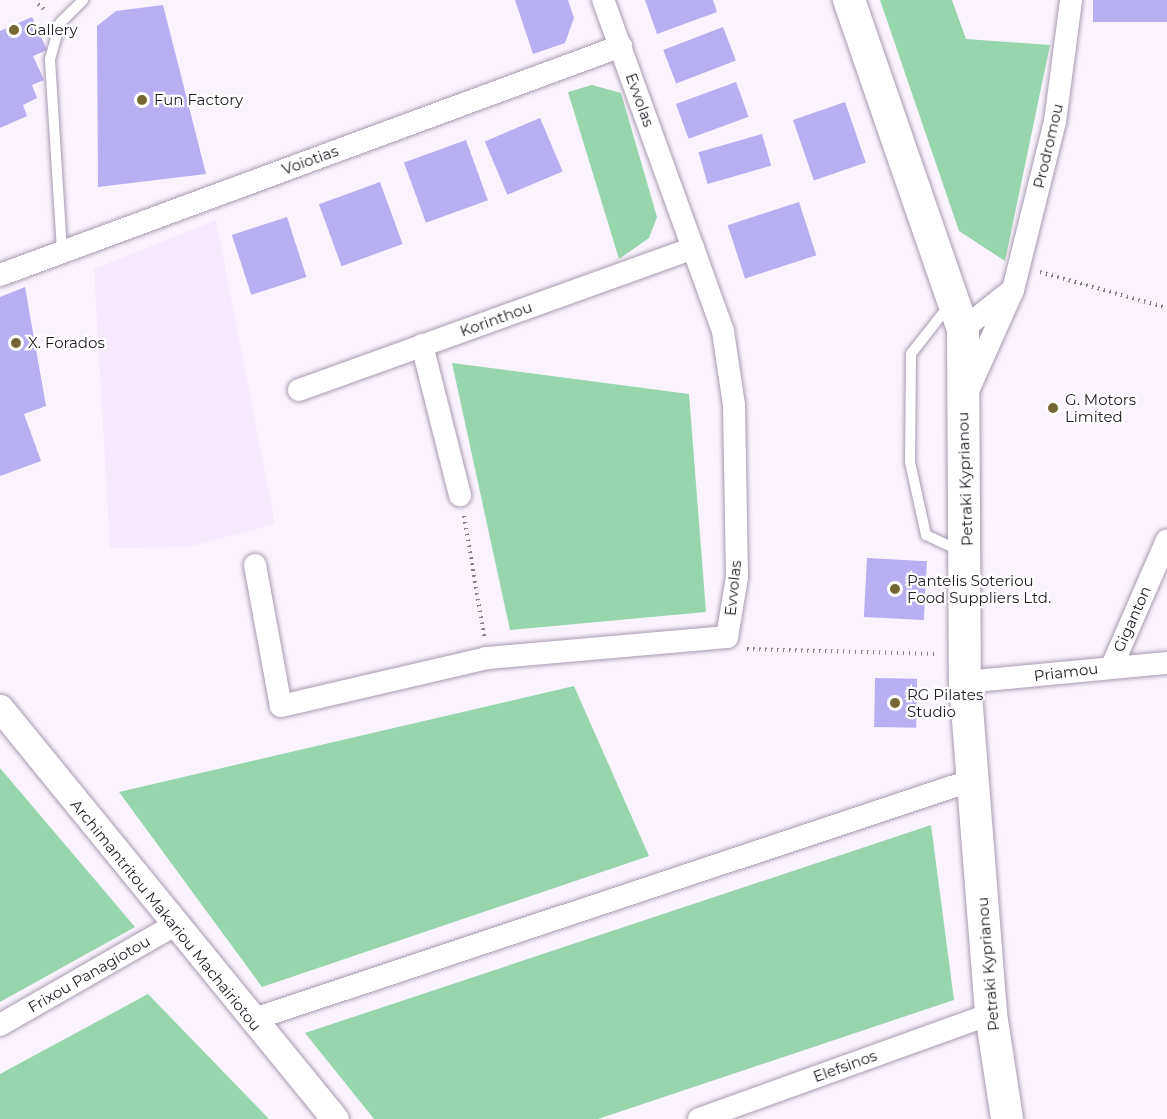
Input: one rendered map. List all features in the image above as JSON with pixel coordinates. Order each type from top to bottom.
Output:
[{"type":"main road","name":"Petraki Kyprianou","points":[[849,0],[958,315],[967,554],[965,669],[991,1014],[1006,1119]]},
{"type":"street","name":"EvvoIas","points":[[255,565],[280,706],[487,658],[727,637],[737,577],[734,405],[723,331],[603,0]]},
{"type":"street","name":"Prodromou","points":[[963,403],[1013,290],[1055,122],[1071,0]]},
{"type":"street","name":"Voiotias","points":[[0,274],[621,46]]},
{"type":"street","name":"Korinthou","points":[[299,390],[693,248]]},
{"type":"street","points":[[958,315],[1013,290]]},
{"type":"street","points":[[422,345],[460,495]]},
{"type":"street","name":"Giganton","points":[[1112,666],[1167,540]]},
{"type":"street","name":"Priamou","points":[[965,669],[1167,663]]},
{"type":"street","name":"Archimantritou Makariou Machairiotou","points":[[0,708],[177,923],[251,1020],[335,1119]]},
{"type":"street","points":[[251,1020],[973,780]]},
{"type":"street","name":"Frixou Panagiotou","points":[[0,1025],[177,923]]},
{"type":"street","name":"Elefsinos","points":[[699,1119],[991,1014]]},
{"type":"lane","points":[[62,251],[50,59],[60,23],[83,0]]},
{"type":"lane","points":[[958,315],[911,354],[910,462],[926,535],[967,554]]},
{"type":"path","points":[[1019,266],[1167,308]]},
{"type":"path","points":[[460,495],[487,658]]},
{"type":"path","points":[[727,637],[746,649],[965,669]]},
{"type":"shaded area","points":[[216,220],[275,524],[188,547],[110,548],[94,269]]},
{"type":"green space","points":[[880,0],[952,0],[966,39],[1050,45],[1005,261],[959,231]]},
{"type":"green space","points":[[592,85],[621,93],[657,217],[649,238],[619,259],[568,92]]},
{"type":"green space","points":[[452,363],[689,394],[706,612],[510,630]]},
{"type":"green space","points":[[574,686],[649,856],[262,987],[119,792]]},
{"type":"green space","points":[[0,768],[135,927],[0,1002]]},
{"type":"green space","points":[[931,825],[954,1000],[598,1119],[374,1119],[305,1033]]},
{"type":"green space","points":[[148,994],[269,1119],[0,1119],[0,1074]]},
{"type":"building","points":[[515,0],[568,0],[574,18],[565,43],[533,54]]},
{"type":"building","points":[[645,0],[713,0],[717,12],[657,34]]},
{"type":"building","points":[[1093,0],[1167,0],[1167,22],[1093,22]]},
{"type":"building","name":"Fun Factory","points":[[163,5],[206,174],[98,187],[97,26],[116,11]]},
{"type":"building","points":[[32,17],[47,50],[33,56],[44,80],[32,85],[37,98],[23,105],[27,116],[0,128],[0,31]]},
{"type":"building","points":[[723,27],[736,61],[676,84],[663,50]]},
{"type":"building","points":[[736,82],[749,117],[689,139],[676,104]]},
{"type":"building","points":[[845,102],[866,163],[814,180],[793,120]]},
{"type":"building","points":[[540,118],[563,171],[507,195],[485,141]]},
{"type":"building","points":[[762,134],[771,166],[708,184],[699,152]]},
{"type":"building","points":[[466,140],[488,200],[426,223],[404,163]]},
{"type":"building","points":[[380,182],[403,244],[341,266],[319,204]]},
{"type":"building","points":[[799,202],[816,255],[745,278],[728,225]]},
{"type":"building","points":[[287,217],[306,277],[251,295],[232,235]]},
{"type":"building","name":"X. Forados","points":[[25,287],[46,406],[24,414],[41,461],[0,476],[0,297]]},
{"type":"building","name":"Pantelis Soteriou Food Suppliers Ltd.","points":[[867,558],[927,561],[924,620],[864,617]]},
{"type":"building","name":"RG Pilates Studio","points":[[875,678],[917,679],[916,728],[874,727]]},
{"type":"place","name":"Gallery","points":[[14,30]]},
{"type":"place","name":"Fun Factory","points":[[142,100]]},
{"type":"place","name":"X. Forados","points":[[16,343]]},
{"type":"place","name":"G. Motors Limited","points":[[1053,408]]},
{"type":"place","name":"Pantelis Soteriou Food Suppliers Ltd.","points":[[895,589]]},
{"type":"place","name":"RG Pilates Studio","points":[[895,703]]}]
